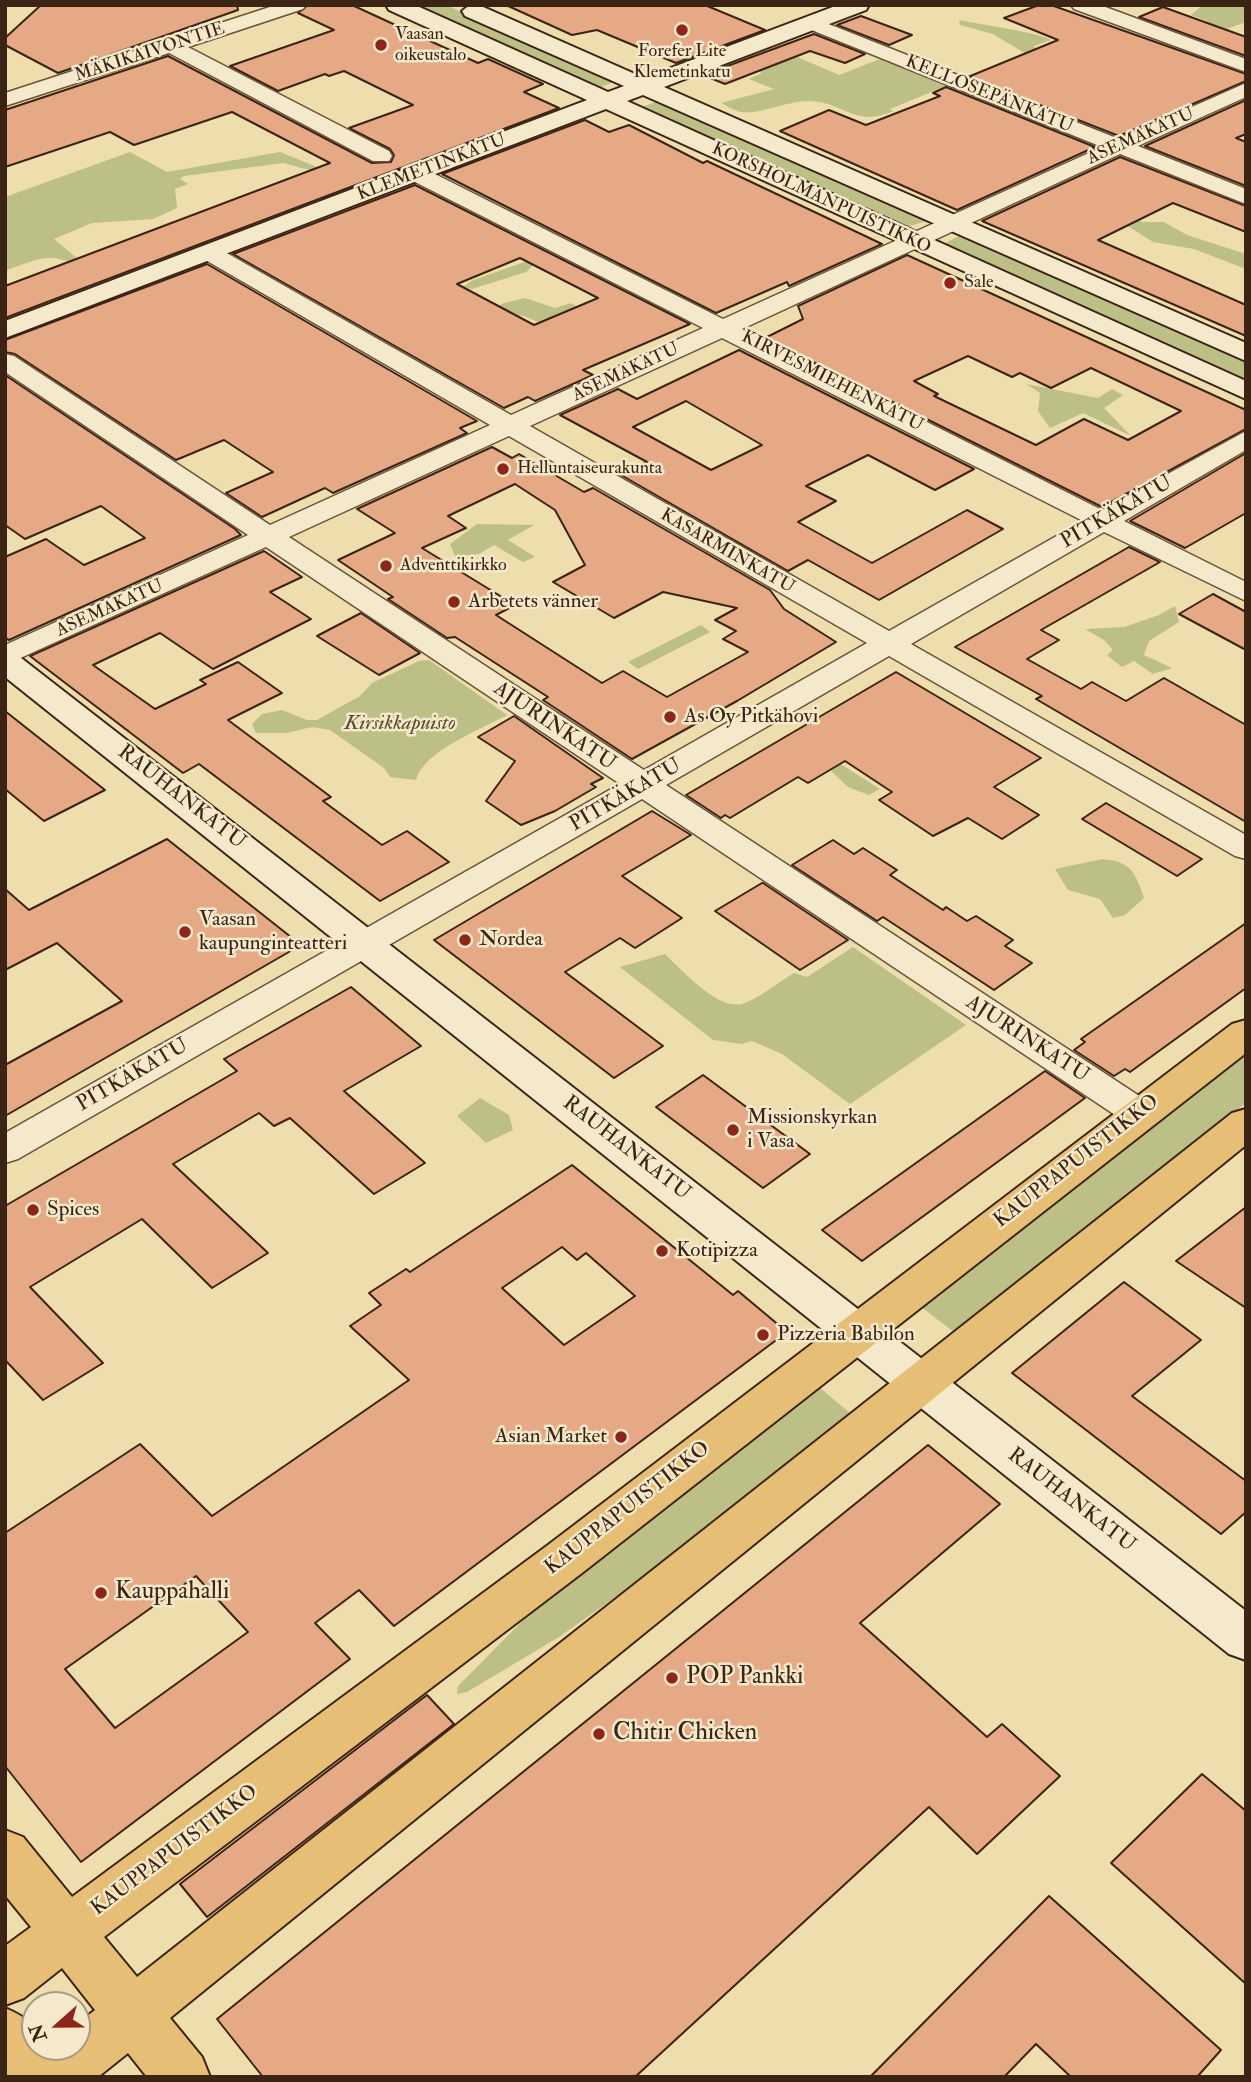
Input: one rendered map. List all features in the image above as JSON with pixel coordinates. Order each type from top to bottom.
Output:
[{"type":"main road","name":"KAUPPAPUISTIKKO","points":[[5,1979],[565,1559],[1246,1033]]},
{"type":"main road","points":[[54,2077],[1246,1123]]},
{"type":"main road","points":[[5,1854],[182,2077]]},
{"type":"main road","points":[[5,2035],[37,2077]]},
{"type":"street","name":"MÄKIKAIVONTIE","points":[[5,100],[296,5]]},
{"type":"street","name":"KORSHOLMANPUISTIKKO","points":[[397,5],[1246,391]]},
{"type":"street","name":"KORSHOLMANPUISTIKKO","points":[[460,5],[1246,353]]},
{"type":"street","name":"KLEMETINKATU","points":[[5,330],[858,5]]},
{"type":"street","points":[[1081,5],[1246,66]]},
{"type":"street","name":"KELLOSEPÄNKATU","points":[[811,23],[1246,197]]},
{"type":"street","points":[[171,46],[381,156]]},
{"type":"street","name":"ASEMAKATU","points":[[5,656],[510,428],[1246,89]]},
{"type":"street","name":"KIRVESMIEHENKATU","points":[[417,174],[725,327],[1246,593]]},
{"type":"street","name":"KASARMINKATU","points":[[210,253],[1246,849]]},
{"type":"street","name":"AJURINKATU","points":[[5,361],[1140,1114]]},
{"type":"street","name":"PITKÄKATU","points":[[5,1150],[1246,439]]},
{"type":"street","name":"RAUHANKATU","points":[[5,661],[1246,1639]]},
{"type":"green space","points":[[411,5],[446,5],[616,81],[596,89]]},
{"type":"green space","points":[[1203,5],[1246,5],[1246,22],[1202,38],[1188,33],[1207,21],[1191,15]]},
{"type":"green space","points":[[959,20],[1051,40],[1034,46],[1036,51],[1028,55],[993,34],[960,25]]},
{"type":"green space","points":[[779,49],[839,75],[880,59],[946,86],[890,109],[893,111],[869,117],[810,101],[748,112],[721,103],[774,89],[749,79],[762,73],[742,63]]},
{"type":"green space","points":[[661,100],[926,218],[926,221],[904,228],[639,108]]},
{"type":"green space","points":[[130,152],[167,172],[280,152],[322,169],[313,171],[283,163],[184,176],[180,179],[188,184],[175,189],[177,208],[153,219],[92,223],[54,239],[95,273],[50,258],[32,261],[5,271],[5,197]]},
{"type":"green space","points":[[1111,211],[1143,222],[1164,222],[1187,235],[1246,254],[1246,269],[1194,249],[1153,242],[1123,223]]},
{"type":"green space","points":[[959,236],[1246,361],[1246,382],[942,245]]},
{"type":"green space","points":[[524,262],[536,263],[526,272],[472,289],[463,287],[471,281]]},
{"type":"green space","points":[[525,298],[555,308],[571,303],[584,312],[554,329],[524,316],[497,313],[501,304]]},
{"type":"green space","points":[[1026,384],[1098,398],[1112,389],[1123,395],[1104,408],[1131,436],[1083,413],[1050,428],[1038,411],[1040,393]]},
{"type":"green space","points":[[477,524],[534,525],[508,540],[535,557],[523,562],[494,545],[479,554],[455,556],[450,544]]},
{"type":"green space","points":[[1175,606],[1179,622],[1149,641],[1144,655],[1172,668],[1153,674],[1134,661],[1122,667],[1107,655],[1113,650],[1104,640],[1085,629],[1124,627],[1159,615]]},
{"type":"green space","points":[[701,625],[710,632],[638,669],[628,662]]},
{"type":"green space","name":"Kirsikkapuisto","points":[[429,660],[507,715],[441,750],[421,769],[416,780],[390,777],[384,768],[330,730],[312,727],[286,733],[256,733],[252,724],[262,714],[282,710],[307,720],[317,720],[360,696],[372,683],[419,661]]},
{"type":"green space","points":[[839,763],[880,789],[869,795],[848,787],[831,771]]},
{"type":"green space","points":[[1103,859],[1126,866],[1135,875],[1141,889],[1144,898],[1125,915],[1113,918],[1100,899],[1068,890],[1055,869]]},
{"type":"green space","points":[[853,947],[966,1025],[850,1104],[782,1054],[752,1041],[742,1044],[713,1040],[620,967],[665,954],[711,995],[732,1004],[742,1004],[794,973],[807,977]]},
{"type":"green space","points":[[1246,1054],[1246,1103],[955,1333],[920,1306]]},
{"type":"green space","points":[[480,1098],[509,1115],[513,1130],[486,1143],[457,1116]]},
{"type":"green space","points":[[819,1387],[851,1414],[651,1572],[559,1637],[467,1692],[457,1694],[458,1686],[553,1590]]},
{"type":"building","points":[[41,5],[237,5],[238,10],[58,73],[5,45],[5,38]]},
{"type":"building","points":[[308,5],[352,5],[478,63],[488,59],[543,84],[524,92],[559,108],[5,318],[5,286],[330,163],[232,112],[134,145],[110,132],[5,167],[5,110],[168,56],[372,163],[391,162],[394,155],[390,149],[349,128],[413,105],[344,71],[329,76],[325,74],[278,91],[230,66],[334,30],[298,13]]},
{"type":"building","points":[[506,5],[705,5],[765,30],[676,63],[597,30],[572,35]]},
{"type":"building","points":[[1039,5],[1051,5],[1246,74],[1246,81],[1119,136],[968,77],[1058,40],[1004,18]]},
{"type":"building","points":[[1163,7],[1246,37],[1246,56],[1139,17]]},
{"type":"building","points":[[861,16],[912,35],[889,45],[837,25]]},
{"type":"building","points":[[814,34],[865,54],[845,63],[810,51],[725,84],[703,75]]},
{"type":"building","points":[[946,87],[1095,147],[957,210],[780,131],[829,110],[866,125],[940,96],[933,93]]},
{"type":"building","points":[[1246,100],[1246,134],[1236,138],[1246,142],[1246,186],[1145,146]]},
{"type":"building","points":[[585,120],[609,132],[629,125],[703,163],[707,161],[882,244],[789,286],[787,282],[716,313],[442,174]]},
{"type":"building","points":[[1120,157],[1246,206],[1246,232],[1173,203],[1098,240],[1246,305],[1246,336],[982,221]]},
{"type":"building","points":[[415,185],[690,324],[583,370],[593,375],[535,401],[528,397],[504,408],[233,254]],"holes":[[[520,258],[598,298],[534,325],[457,284]]]},
{"type":"building","points":[[907,255],[1246,410],[1246,429],[1102,507],[765,338],[803,319],[798,306]],"holes":[[[968,356],[1012,377],[1020,373],[1051,388],[1091,368],[1181,411],[1128,440],[1084,419],[1036,445],[934,396],[938,394],[914,381]]]},
{"type":"building","points":[[207,264],[477,421],[460,428],[467,433],[333,493],[325,488],[262,517],[226,493],[273,472],[224,440],[176,460],[15,354],[5,352],[5,340]]},
{"type":"building","points":[[739,350],[974,469],[935,490],[868,455],[806,486],[836,501],[798,522],[872,563],[967,510],[1003,529],[879,600],[808,560],[788,571],[621,475],[647,462],[560,415],[618,389],[637,399]],"holes":[[[686,401],[762,445],[711,470],[633,427]]]},
{"type":"building","points":[[5,375],[241,535],[9,640],[5,638],[5,557],[46,539],[84,565],[145,538],[101,506],[25,539],[5,525]]},
{"type":"building","points":[[492,447],[512,458],[519,454],[584,492],[593,488],[770,590],[784,609],[836,642],[632,759],[543,700],[548,697],[455,637],[447,638],[388,599],[393,597],[338,560],[395,533],[357,509]],"holes":[[[515,484],[555,510],[585,565],[553,582],[614,618],[663,592],[737,608],[715,620],[736,631],[723,639],[748,652],[667,697],[623,671],[602,683],[496,615],[515,605],[422,548],[466,528],[448,516]]]},
{"type":"building","points":[[1246,453],[1246,513],[1185,548],[1130,521]]},
{"type":"building","points":[[1129,547],[1160,562],[1041,630],[1059,640],[1027,659],[1081,689],[1092,682],[1126,701],[1164,678],[1246,725],[1246,822],[1036,699],[1042,696],[955,647]]},
{"type":"building","points":[[264,551],[302,577],[270,592],[311,619],[213,669],[160,633],[93,665],[155,709],[206,684],[200,680],[238,662],[282,693],[228,720],[331,797],[323,801],[382,845],[407,831],[449,862],[380,901],[199,764],[183,773],[30,656]]},
{"type":"building","points":[[1213,594],[1246,612],[1246,650],[1179,614]]},
{"type":"building","points":[[361,613],[420,653],[379,675],[317,636]]},
{"type":"building","points":[[896,672],[1041,758],[994,787],[1039,815],[1002,839],[968,818],[933,836],[879,800],[892,792],[845,761],[808,783],[798,777],[730,818],[725,815],[721,818],[686,795]]},
{"type":"building","points":[[5,711],[105,790],[44,821],[5,789]]},
{"type":"building","points":[[514,716],[603,778],[591,784],[596,787],[555,811],[521,825],[486,801],[515,761],[478,737]]},
{"type":"building","points":[[1106,803],[1202,859],[1177,876],[1082,819]]},
{"type":"building","points":[[652,811],[691,835],[622,876],[682,918],[635,948],[620,938],[565,972],[663,1046],[614,1078],[434,940]]},
{"type":"building","points":[[167,839],[301,945],[5,1116],[5,1065],[122,1001],[57,943],[5,970],[5,889],[29,910]]},
{"type":"building","points":[[833,840],[854,854],[863,848],[897,870],[890,875],[943,910],[946,907],[967,921],[976,916],[1013,940],[1005,946],[1032,963],[994,990],[883,917],[877,921],[792,865]]},
{"type":"building","points":[[763,883],[848,940],[800,970],[715,911]]},
{"type":"building","points":[[1246,923],[1246,988],[1130,1072],[1125,1069],[1114,1076],[1074,1050],[1085,1042],[1081,1039]]},
{"type":"building","points":[[351,987],[421,1046],[344,1091],[425,1163],[374,1194],[290,1118],[274,1126],[259,1113],[173,1164],[268,1253],[212,1288],[142,1219],[30,1287],[103,1363],[43,1400],[5,1360],[5,1206],[237,1071],[224,1059]]},
{"type":"building","points":[[1045,1071],[1085,1098],[862,1261],[822,1230]]},
{"type":"building","name":"Missionskyrkan i Vasa","points":[[703,1075],[810,1154],[763,1188],[656,1107]]},
{"type":"building","points":[[572,1165],[733,1295],[738,1291],[787,1332],[394,1626],[359,1590],[315,1623],[350,1659],[81,1862],[5,1766],[5,1533],[140,1444],[212,1516],[409,1380],[350,1326],[381,1305],[369,1293],[406,1269],[410,1272]],"holes":[[[562,1247],[577,1260],[586,1253],[635,1296],[564,1345],[502,1288]],[[196,1576],[248,1632],[115,1728],[65,1669]]]},
{"type":"building","points":[[1246,1207],[1246,1308],[1176,1261]]},
{"type":"building","points":[[1124,1282],[1201,1340],[1132,1396],[1246,1481],[1246,1512],[1221,1534],[1012,1373]]},
{"type":"building","points":[[928,1445],[1000,1504],[860,1623],[987,1737],[1002,1724],[1060,1776],[977,1854],[929,1807],[635,2077],[263,2077],[217,2019]]},
{"type":"building","points":[[427,1695],[454,1724],[207,1917],[180,1884]]},
{"type":"building","points":[[1202,1774],[1246,1811],[1246,1984],[1111,1863]]},
{"type":"building","points":[[1049,1896],[1221,2050],[1197,2077],[1071,2077],[1036,2044],[1004,2077],[870,2077]]},
{"type":"place","name":"Forefer Lite Klemetinkatu","points":[[682,30]]},
{"type":"place","name":"Vaasan oikeustalo","points":[[381,45]]},
{"type":"place","name":"Sale","points":[[950,283]]},
{"type":"place","name":"Helluntaiseurakunta","points":[[503,469]]},
{"type":"place","name":"Adventtikirkko","points":[[386,566]]},
{"type":"place","name":"Arbetets vänner","points":[[454,602]]},
{"type":"place","name":"As Oy Pitkähovi","points":[[670,717]]},
{"type":"place","name":"Vaasan kaupunginteatteri","points":[[185,932]]},
{"type":"place","name":"Nordea","points":[[465,940]]},
{"type":"place","name":"Missionskyrkan i Vasa","points":[[733,1130]]},
{"type":"place","name":"Spices","points":[[33,1210]]},
{"type":"place","name":"Kotipizza","points":[[662,1251]]},
{"type":"place","name":"Pizzeria Babilon","points":[[763,1335]]},
{"type":"place","name":"Asian Market","points":[[621,1437]]},
{"type":"place","name":"Kauppahalli","points":[[101,1593]]},
{"type":"place","name":"POP Pankki","points":[[672,1678]]},
{"type":"place","name":"Chitir Chicken","points":[[599,1734]]}]
